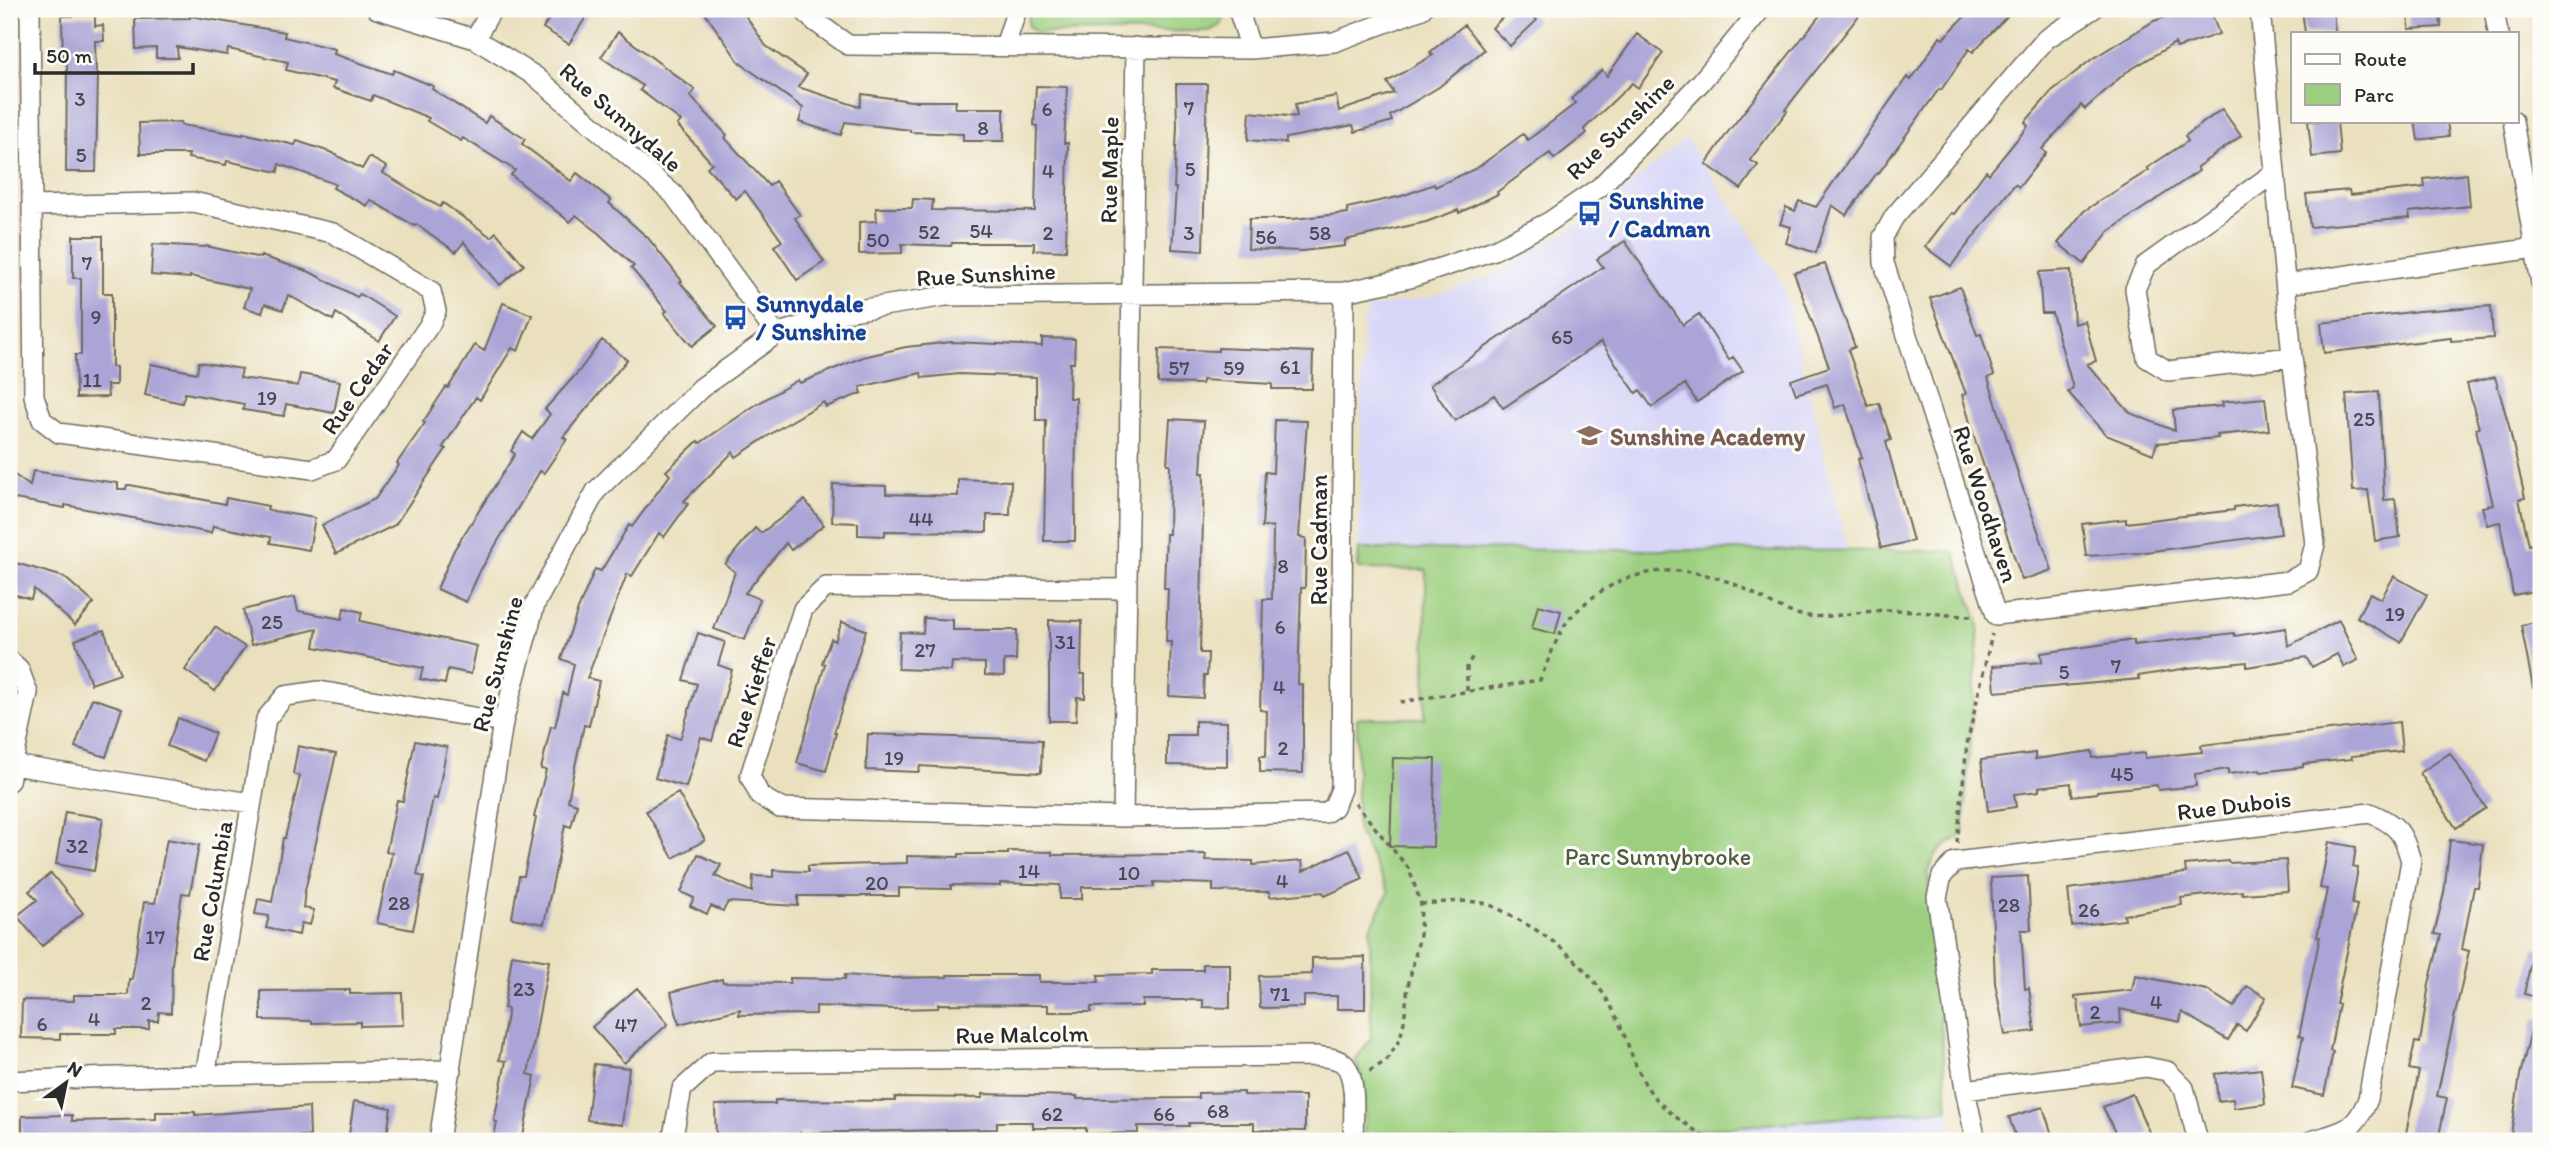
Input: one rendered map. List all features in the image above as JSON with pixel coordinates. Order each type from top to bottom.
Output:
[{"type":"street","name":"Rue Cedar","points":[[30,9],[32,206],[34,396],[42,420],[59,433],[312,469],[336,460],[430,324],[436,311],[431,291],[333,233],[193,202],[32,206]]},
{"type":"street","name":"Rue Sunnydale","points":[[377,9],[475,39],[536,76],[673,194],[776,334]]},
{"type":"street","points":[[475,39],[492,9]]},
{"type":"street","points":[[803,9],[813,20],[848,45],[1251,49],[1334,42],[1422,9]]},
{"type":"street","points":[[1005,46],[1017,9]]},
{"type":"street","points":[[1238,9],[1251,49]]},
{"type":"street","name":"Rue Sunshine","points":[[439,1141],[503,722],[535,604],[596,491],[701,388],[776,334],[845,312],[946,296],[1344,292],[1410,278],[1494,250],[1559,215],[1600,187],[1701,82],[1761,9]]},
{"type":"street","name":"Rue Woodhaven","points":[[2093,9],[2046,39],[1894,217],[1883,237],[1884,262],[1996,614],[2289,581],[2308,571],[2315,544],[2292,357],[2260,9]]},
{"type":"street","points":[[2494,9],[2498,32]]},
{"type":"street","name":"Rue Maple","points":[[1132,294],[1136,47]]},
{"type":"street","points":[[2513,122],[2541,283]]},
{"type":"street","points":[[2274,173],[2146,265],[2135,289],[2147,358],[2168,371],[2292,357]]},
{"type":"street","points":[[2287,284],[2535,248]]},
{"type":"street","name":"Rue Cadman","points":[[1341,789],[1344,292]]},
{"type":"street","points":[[1123,817],[1132,294]]},
{"type":"street","name":"Rue Kieffer","points":[[1127,589],[826,587],[803,609],[750,776],[760,796],[780,808],[1123,817],[1325,813],[1334,807],[1341,789]]},
{"type":"street","points":[[9,660],[19,668],[28,693],[11,773],[251,803]]},
{"type":"street","name":"Rue Columbia","points":[[205,1076],[266,719],[285,696],[319,691],[503,722]]},
{"type":"street","name":"Rue Dubois","points":[[1955,862],[2370,813],[2390,821],[2404,836],[2411,861],[2368,1099],[2360,1118],[2345,1131],[2311,1141]]},
{"type":"street","points":[[1955,862],[1942,876],[1937,897],[1965,1090],[1976,1141]]},
{"type":"street","name":"Rue Malcolm","points":[[673,1141],[682,1089],[712,1062],[1317,1056],[1335,1059],[1345,1065],[1352,1077]]},
{"type":"street","points":[[1965,1090],[2146,1067],[2167,1072],[2183,1088],[2198,1141]]},
{"type":"street","points":[[9,1081],[158,1074],[205,1076],[451,1070]]},
{"type":"street","points":[[1352,1077],[1353,1141]]},
{"type":"path","points":[[1399,702],[1540,680],[1568,620],[1602,590],[1636,574],[1664,569],[1705,574],[1735,584],[1784,610],[1805,616],[1887,610],[1968,616],[1996,614],[1967,744],[1955,862]]},
{"type":"path","points":[[1467,691],[1467,666],[1473,656]]},
{"type":"path","points":[[1341,789],[1366,814],[1409,869],[1421,904],[1420,935],[1408,986],[1400,1039],[1386,1061],[1373,1071],[1352,1077]]},
{"type":"path","points":[[1421,904],[1475,902],[1490,905],[1533,928],[1561,948],[1586,970],[1603,993],[1642,1077],[1658,1102],[1710,1141]]},
{"type":"shaded area","name":"Sunshine Academy","points":[[1686,138],[1782,281],[1848,552],[1359,549],[1363,324],[1369,308],[1432,296],[1494,275],[1602,209]]},
{"type":"shaded area","points":[[1948,1109],[1952,1141],[1561,1141]]},
{"type":"green space","points":[[1029,9],[1224,9],[1226,14],[1221,25],[1209,31],[1037,33],[1028,26]]},
{"type":"green space","name":"Parc Sunnybrooke","points":[[1359,549],[1954,551],[1979,626],[1963,835],[1940,850],[1928,874],[1948,1109],[1561,1141],[1364,1141],[1364,1090],[1355,1060],[1371,1039],[1370,929],[1389,892],[1357,829],[1357,718],[1425,718],[1426,570],[1358,569]]},
{"type":"building","points":[[555,9],[591,9],[569,44],[543,28]]},
{"type":"building","points":[[702,9],[741,9],[766,46],[807,74],[798,87],[860,107],[862,94],[911,101],[956,101],[955,108],[1004,108],[1004,141],[963,141],[963,134],[910,132],[845,122],[841,135],[799,122],[803,108],[740,63]]},
{"type":"building","points":[[1511,9],[1526,9],[1537,20],[1510,46],[1492,28]]},
{"type":"building","points":[[1825,9],[1864,9],[1785,110],[1787,111],[1750,160],[1758,165],[1741,189],[1706,164]]},
{"type":"building","points":[[1972,9],[2014,9],[1973,52],[1969,49],[1846,215],[1832,205],[1816,253],[1786,243],[1791,227],[1780,224],[1786,207],[1795,211],[1799,201],[1816,207],[1907,77],[1911,80],[1940,37],[1943,39]]},
{"type":"building","points":[[2189,9],[2210,9],[2219,34],[2177,48],[2175,43],[2125,73],[2085,109],[2081,105],[2042,149],[2046,153],[2019,187],[2015,184],[1951,266],[1925,247],[1986,171],[1989,174],[2028,126],[2025,122],[2052,91],[2092,59],[2154,21]]},
{"type":"building","points":[[2333,9],[2335,32],[2305,32],[2302,10]]},
{"type":"building","points":[[2408,9],[2440,9],[2441,27],[2409,29]]},
{"type":"building","points":[[62,16],[95,16],[95,26],[103,25],[104,41],[95,41],[98,73],[96,172],[66,172],[67,60],[63,60]]},
{"type":"building","points":[[190,16],[285,32],[284,37],[335,49],[334,54],[392,74],[394,70],[433,86],[432,89],[485,123],[489,116],[525,139],[522,144],[571,181],[577,173],[611,200],[609,203],[648,238],[717,326],[692,346],[631,268],[634,266],[594,229],[576,215],[570,222],[511,175],[515,170],[463,138],[461,141],[427,121],[429,118],[373,95],[371,101],[333,88],[335,82],[286,70],[288,62],[228,49],[227,55],[177,47],[178,58],[156,58],[156,48],[136,49],[135,19]]},
{"type":"building","points":[[1464,25],[1484,50],[1439,87],[1390,116],[1392,121],[1355,132],[1353,125],[1286,138],[1286,143],[1248,140],[1250,112],[1297,117],[1295,104],[1336,96],[1339,111],[1394,93],[1387,82],[1433,55],[1430,52]]},
{"type":"building","points":[[618,32],[695,90],[690,96],[727,135],[725,138],[769,186],[775,181],[800,215],[795,218],[824,262],[797,280],[774,246],[782,241],[745,191],[736,199],[707,167],[712,163],[677,125],[681,121],[640,90],[643,86],[601,57]]},
{"type":"building","points":[[1637,34],[1663,53],[1638,88],[1632,83],[1584,129],[1587,133],[1554,159],[1550,153],[1497,192],[1498,194],[1459,213],[1458,210],[1426,222],[1345,240],[1345,246],[1302,251],[1248,249],[1249,219],[1293,219],[1348,213],[1347,208],[1402,196],[1434,184],[1435,187],[1477,168],[1523,134],[1528,140],[1576,103],[1571,99],[1602,70],[1607,76]]},
{"type":"building","points":[[1176,84],[1207,84],[1203,251],[1172,249],[1176,188]]},
{"type":"building","points":[[1036,86],[1067,87],[1064,143],[1068,143],[1066,251],[1034,250],[1034,243],[952,243],[951,246],[902,244],[902,253],[859,254],[859,222],[877,221],[876,208],[912,208],[913,199],[933,200],[932,210],[1035,211]]},
{"type":"building","points":[[2222,109],[2241,136],[2197,167],[2199,171],[2109,231],[2084,264],[2058,243],[2084,211],[2149,170],[2147,168],[2188,141],[2185,136]]},
{"type":"building","points":[[181,122],[181,125],[243,133],[295,145],[297,141],[330,152],[362,169],[369,157],[387,167],[383,173],[440,207],[443,203],[491,237],[496,232],[524,265],[500,285],[464,242],[456,252],[416,224],[415,226],[370,200],[367,206],[333,188],[335,184],[279,164],[278,172],[227,161],[226,165],[188,158],[189,154],[140,154],[139,123]]},
{"type":"building","points":[[2308,122],[2337,122],[2340,154],[2312,157]]},
{"type":"building","points":[[2415,122],[2447,122],[2449,136],[2418,140]]},
{"type":"building","points":[[2467,174],[2470,206],[2409,212],[2410,218],[2310,227],[2306,194],[2349,190],[2350,195],[2425,187],[2424,179]]},
{"type":"building","points":[[73,236],[103,236],[103,293],[112,293],[112,367],[116,367],[116,385],[107,385],[108,397],[76,398],[75,355],[81,355],[81,278],[73,278]]},
{"type":"building","points":[[1625,241],[1683,325],[1699,314],[1729,360],[1733,357],[1743,371],[1697,402],[1685,384],[1652,407],[1640,390],[1636,393],[1601,342],[1503,408],[1494,395],[1455,421],[1430,385],[1603,267],[1597,259]]},
{"type":"building","points":[[153,244],[206,246],[261,256],[310,272],[357,297],[360,294],[395,316],[379,341],[336,313],[333,320],[288,295],[283,310],[265,304],[262,313],[244,307],[250,289],[190,276],[151,275]]},
{"type":"building","points":[[1825,264],[1855,347],[1848,350],[1868,406],[1879,403],[1891,440],[1886,442],[1913,541],[1881,548],[1858,459],[1862,458],[1845,404],[1835,408],[1827,384],[1796,394],[1791,380],[1829,367],[1794,273]]},
{"type":"building","points":[[2071,270],[2074,324],[2085,321],[2096,361],[2087,364],[2130,413],[2175,431],[2173,410],[2223,406],[2222,402],[2265,398],[2269,430],[2157,443],[2153,454],[2106,435],[2068,392],[2073,388],[2052,313],[2042,313],[2039,272]]},
{"type":"building","points":[[1960,287],[1977,335],[1981,334],[1994,375],[1988,378],[2052,570],[2022,580],[1976,443],[1962,395],[1966,394],[1930,298]]},
{"type":"building","points":[[503,303],[532,315],[518,351],[512,348],[480,400],[476,397],[443,447],[446,449],[395,525],[336,554],[322,525],[375,499],[475,345],[484,351]]},
{"type":"building","points":[[2491,306],[2493,338],[2451,341],[2451,338],[2324,353],[2321,323],[2419,311]]},
{"type":"building","points":[[1042,338],[1075,339],[1074,363],[1070,363],[1069,398],[1076,398],[1075,541],[1044,541],[1046,420],[1036,420],[1036,377],[959,374],[922,378],[921,373],[860,387],[862,393],[826,407],[824,402],[736,457],[733,452],[684,501],[688,504],[664,537],[659,533],[632,576],[627,574],[587,678],[599,681],[589,726],[584,725],[568,801],[577,804],[571,827],[565,825],[544,924],[512,918],[519,876],[524,876],[536,818],[534,817],[546,770],[541,769],[551,726],[555,727],[563,693],[567,695],[574,664],[561,659],[578,609],[595,569],[601,571],[629,525],[632,527],[670,475],[666,471],[698,441],[700,443],[798,380],[800,383],[863,357],[906,347],[952,342],[1042,346]]},
{"type":"building","points":[[602,340],[627,360],[563,437],[567,439],[544,473],[540,471],[480,571],[466,602],[437,589],[454,550],[515,454],[511,451],[523,432],[532,439],[550,414],[545,409]]},
{"type":"building","points":[[1218,348],[1313,352],[1312,389],[1272,389],[1272,384],[1202,380],[1202,384],[1158,383],[1159,349],[1218,351]]},
{"type":"building","points":[[199,362],[242,369],[240,378],[298,386],[300,374],[340,381],[334,413],[286,404],[284,416],[243,410],[244,404],[185,393],[182,403],[145,395],[151,364],[197,373]]},
{"type":"building","points":[[2495,377],[2525,498],[2519,499],[2529,545],[2537,543],[2541,569],[2536,570],[2540,590],[2513,595],[2500,522],[2487,525],[2482,507],[2493,505],[2476,429],[2479,428],[2467,384]]},
{"type":"building","points":[[2379,392],[2384,500],[2395,499],[2400,537],[2375,541],[2368,490],[2353,491],[2346,394]]},
{"type":"building","points":[[1170,419],[1204,421],[1201,473],[1204,473],[1200,653],[1208,653],[1203,698],[1169,696],[1171,642],[1166,642],[1168,588],[1164,588],[1166,534],[1169,534],[1170,464],[1167,464]]},
{"type":"building","points":[[1275,420],[1307,421],[1299,537],[1306,538],[1305,588],[1301,588],[1298,684],[1303,685],[1303,773],[1260,772],[1260,756],[1266,756],[1267,711],[1260,710],[1263,599],[1272,599],[1273,527],[1262,527],[1265,472],[1273,473]]},
{"type":"building","points":[[9,471],[30,486],[33,471],[118,483],[118,489],[126,489],[127,485],[130,485],[225,504],[226,498],[268,506],[267,510],[315,518],[309,550],[270,543],[271,537],[213,526],[211,533],[65,505],[65,508],[9,498]]},
{"type":"building","points":[[958,479],[1011,481],[1010,515],[987,515],[987,532],[885,531],[885,536],[858,535],[858,523],[832,522],[833,484],[886,486],[886,494],[958,496]]},
{"type":"building","points":[[805,500],[824,525],[791,550],[786,543],[745,593],[760,599],[745,640],[714,629],[735,572],[725,564],[755,528],[761,533]]},
{"type":"building","points":[[2277,502],[2281,534],[2138,553],[2086,556],[2082,524],[2126,519],[2126,523]]},
{"type":"building","points":[[9,561],[64,577],[94,603],[75,625],[34,589],[31,599],[9,593]]},
{"type":"building","points":[[2394,576],[2427,595],[2401,642],[2357,617],[2370,593],[2381,599]]},
{"type":"building","points":[[295,597],[298,611],[342,619],[344,608],[362,612],[360,621],[477,646],[471,674],[448,669],[445,684],[420,679],[423,668],[314,647],[317,629],[251,645],[243,610]]},
{"type":"building","points":[[1538,605],[1561,611],[1555,634],[1532,628]]},
{"type":"building","points":[[924,618],[953,620],[953,630],[1017,630],[1016,660],[1004,660],[1004,676],[985,675],[985,663],[952,662],[951,671],[898,669],[900,632],[923,633]]},
{"type":"building","points":[[1049,620],[1082,621],[1081,674],[1085,674],[1085,698],[1077,697],[1076,721],[1049,721]]},
{"type":"building","points":[[2339,620],[2358,660],[2344,667],[2337,654],[2312,667],[2306,657],[2247,667],[2247,662],[2188,668],[2138,676],[2139,679],[1995,692],[1993,666],[2042,662],[2041,653],[2134,640],[2134,645],[2234,633],[2235,636],[2286,628],[2288,646]]},
{"type":"building","points":[[2541,621],[2541,687],[2533,688],[2521,625]]},
{"type":"building","points":[[842,622],[866,630],[834,733],[826,771],[797,763],[825,664],[822,663],[831,639],[835,641]]},
{"type":"building","points":[[215,627],[245,647],[215,691],[185,670]]},
{"type":"building","points":[[104,630],[120,674],[91,684],[75,640]]},
{"type":"building","points":[[698,633],[725,642],[718,665],[732,670],[712,741],[701,737],[686,787],[655,778],[668,735],[680,739],[697,684],[683,680]]},
{"type":"building","points":[[92,698],[122,708],[106,757],[75,747]]},
{"type":"building","points":[[178,718],[215,733],[204,761],[167,746]]},
{"type":"building","points":[[1195,721],[1227,722],[1227,766],[1167,765],[1167,735],[1195,735]]},
{"type":"building","points":[[2399,722],[2402,751],[2351,756],[2352,759],[2261,772],[2228,774],[2228,769],[2195,774],[2196,786],[2158,790],[2157,785],[2072,796],[2071,783],[2039,787],[2039,791],[2014,794],[2016,807],[1988,811],[1981,760],[2035,753],[2035,759],[2092,751],[2093,758],[2145,753],[2145,758],[2202,752],[2201,745]]},
{"type":"building","points":[[868,734],[1042,740],[1041,773],[920,766],[919,772],[866,770]]},
{"type":"building","points":[[415,741],[447,747],[437,799],[433,798],[417,875],[424,877],[413,930],[377,923],[392,853],[386,852],[397,800],[403,801]]},
{"type":"building","points":[[298,746],[336,754],[305,891],[303,908],[314,910],[310,925],[301,923],[299,935],[266,928],[269,916],[255,914],[258,899],[272,902],[283,838],[300,776],[293,774]]},
{"type":"building","points":[[2450,753],[2486,808],[2456,828],[2420,773]]},
{"type":"building","points":[[1393,758],[1435,759],[1433,847],[1390,846]]},
{"type":"building","points":[[678,793],[705,840],[673,858],[646,811]]},
{"type":"building","points":[[65,812],[103,818],[94,871],[56,864]]},
{"type":"building","points":[[167,839],[199,845],[190,894],[182,893],[172,964],[171,1013],[159,1012],[158,1021],[149,1021],[149,1029],[116,1029],[116,1034],[60,1034],[60,1039],[21,1038],[22,1000],[74,1001],[74,995],[128,995],[144,902],[155,903]]},
{"type":"building","points":[[2450,840],[2483,844],[2478,887],[2474,887],[2462,949],[2469,951],[2437,1096],[2447,1098],[2438,1140],[2406,1133],[2419,1071],[2409,1069],[2415,1042],[2420,1043],[2429,984],[2441,935],[2434,934],[2444,893]]},
{"type":"building","points":[[2329,842],[2356,847],[2353,867],[2358,868],[2352,904],[2357,905],[2336,1004],[2339,1004],[2330,1051],[2333,1052],[2324,1095],[2292,1088],[2303,1037],[2299,1036],[2320,937],[2317,937],[2327,889],[2320,888]]},
{"type":"building","points":[[1349,849],[1363,879],[1325,896],[1323,892],[1270,897],[1270,892],[1213,891],[1213,884],[1154,882],[1154,887],[1082,887],[1082,899],[1060,899],[1060,885],[1000,883],[1000,886],[951,885],[951,889],[899,888],[899,896],[798,896],[798,906],[728,902],[723,911],[711,906],[707,914],[690,906],[694,898],[681,892],[698,854],[721,865],[715,876],[752,892],[753,876],[773,877],[773,870],[808,872],[808,866],[907,863],[907,856],[959,857],[959,854],[1008,854],[1008,851],[1052,852],[1052,855],[1206,854],[1205,860],[1253,861],[1253,865],[1302,861],[1303,871]]},
{"type":"building","points":[[2286,860],[2288,891],[2242,894],[2242,891],[2181,898],[2182,905],[2124,915],[2125,920],[2072,926],[2068,889],[2186,873],[2185,865]]},
{"type":"building","points":[[51,873],[83,913],[42,946],[17,916],[37,900],[29,891]]},
{"type":"building","points":[[2028,876],[2031,930],[2021,930],[2025,989],[2029,988],[2035,1031],[2005,1035],[1995,983],[1991,878]]},
{"type":"building","points":[[2534,948],[2541,949],[2541,998],[2524,994]]},
{"type":"building","points":[[512,955],[549,961],[528,1074],[535,1076],[522,1141],[493,1141],[497,1122],[494,1121],[506,1061],[499,1060],[508,1009],[504,1008]]},
{"type":"building","points":[[1365,957],[1365,1009],[1337,1009],[1337,996],[1304,996],[1304,1007],[1260,1008],[1259,976],[1312,974],[1312,958]]},
{"type":"building","points":[[1203,964],[1230,964],[1230,1008],[1203,1007],[1203,1000],[1143,1000],[1143,1006],[1091,1007],[1091,1012],[1048,1012],[1048,1005],[938,1004],[938,1008],[896,1009],[816,1006],[816,1014],[739,1015],[740,1009],[679,1024],[671,992],[722,979],[723,982],[790,983],[790,978],[845,979],[845,975],[887,978],[1039,975],[1039,982],[1099,982],[1098,975],[1152,974],[1152,970],[1203,970]]},
{"type":"building","points":[[2135,975],[2207,990],[2234,1007],[2247,986],[2266,997],[2246,1031],[2237,1025],[2228,1040],[2182,1012],[2180,1022],[2120,1009],[2121,1023],[2081,1027],[2078,1000],[2075,996],[2132,990]]},
{"type":"building","points":[[637,988],[668,1024],[624,1063],[592,1027]]},
{"type":"building","points":[[350,990],[350,994],[402,993],[403,1025],[360,1026],[360,1022],[261,1020],[261,991]]},
{"type":"building","points":[[2534,1019],[2541,1019],[2541,1141],[2510,1141],[2520,1075]]},
{"type":"building","points":[[594,1064],[629,1068],[622,1125],[587,1120]]},
{"type":"building","points":[[2261,1069],[2265,1104],[2234,1108],[2233,1099],[2218,1101],[2215,1074]]},
{"type":"building","points":[[1244,1092],[1244,1095],[1305,1096],[1305,1131],[1254,1130],[1254,1123],[1189,1123],[1189,1126],[1138,1126],[1138,1133],[1086,1134],[1086,1128],[1033,1128],[1033,1122],[997,1122],[997,1129],[800,1133],[800,1141],[716,1141],[715,1105],[775,1104],[775,1100],[895,1101],[895,1097],[983,1098],[983,1094],[1077,1096],[1077,1099],[1198,1098],[1198,1093]]},
{"type":"building","points":[[2132,1094],[2150,1134],[2133,1141],[2119,1141],[2103,1107]]},
{"type":"building","points":[[354,1101],[391,1108],[386,1141],[348,1141]]},
{"type":"building","points":[[309,1107],[310,1136],[259,1138],[259,1141],[22,1141],[22,1116],[72,1115],[72,1121],[156,1119],[156,1112],[195,1112],[195,1115]]},
{"type":"building","points":[[2043,1107],[2054,1141],[2017,1141],[2009,1117]]},
{"type":"place","name":"Sunshine / Cadman","points":[[1589,214]]},
{"type":"place","name":"Sunnydale / Sunshine","points":[[736,317]]},
{"type":"place","name":"Sunshine Academy","points":[[1590,436]]}]
